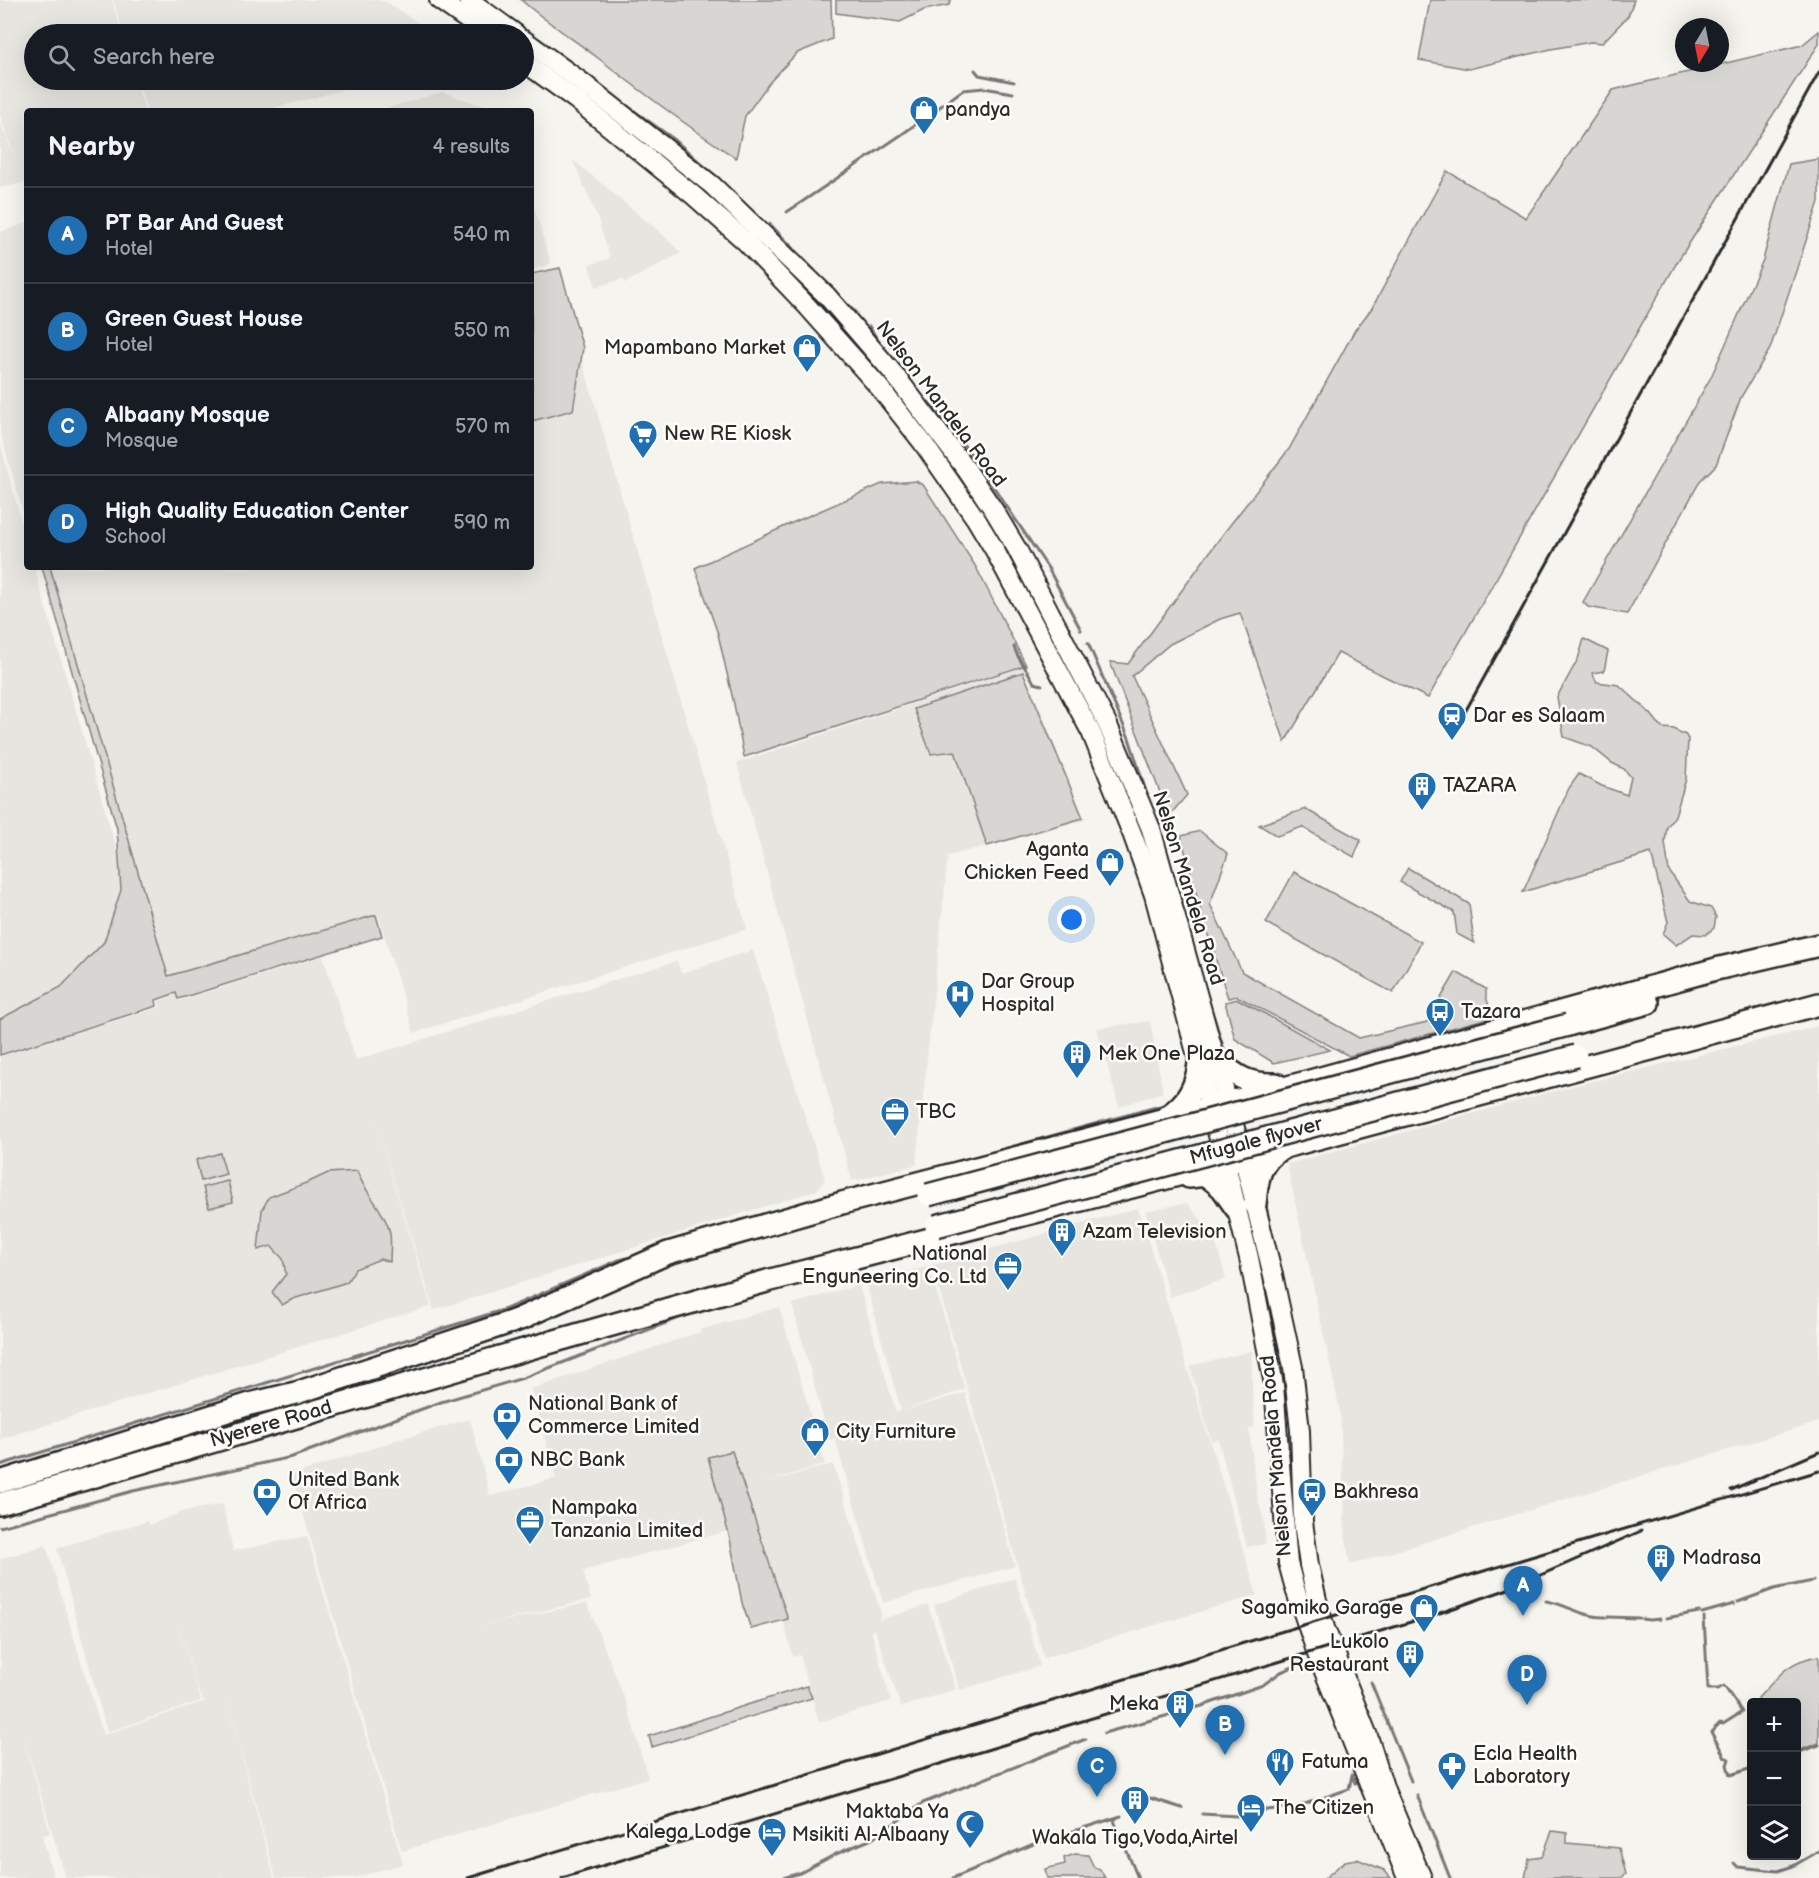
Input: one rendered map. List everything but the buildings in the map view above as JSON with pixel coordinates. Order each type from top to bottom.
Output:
[{"type":"highway","points":[[512,1322],[668,1253],[842,1203],[1304,1083],[1716,969],[1819,945]]},
{"type":"highway","name":"Mfugale flyover","points":[[512,1322],[671,1265],[764,1238],[1819,958]]},
{"type":"highway","name":"Mfugale flyover","points":[[541,1345],[702,1288],[1819,991]]},
{"type":"highway","points":[[541,1345],[767,1281],[942,1238],[1819,1004]]},
{"type":"highway","points":[[1163,1120],[1188,1098],[1207,1062],[1252,1083],[1304,1083]]},
{"type":"highway","points":[[1148,1183],[1206,1175],[1246,1206],[1265,1161],[1274,1153],[1297,1143]]},
{"type":"highway","name":"Nyerere Road","points":[[0,1482],[250,1404],[296,1393],[512,1322]]},
{"type":"highway","name":"Nyerere Road","points":[[0,1504],[541,1345]]},
{"type":"main road","points":[[439,0],[472,24]]},
{"type":"main road","points":[[469,0],[502,24]]},
{"type":"main road","name":"Nelson Mandela Road","points":[[534,47],[584,83],[712,184],[758,227],[827,296],[894,374],[966,469],[1017,549],[1107,723],[1151,829],[1207,1062]]},
{"type":"main road","name":"Nelson Mandela Road","points":[[534,69],[693,195],[745,242],[807,306],[879,387],[923,443],[976,519],[1096,742],[1154,895],[1207,1062],[1246,1206],[1274,1385],[1288,1563],[1317,1654],[1407,1878]]},
{"type":"main road","name":"Nelson Mandela Road","points":[[1246,1206],[1273,1275],[1293,1367],[1300,1431],[1303,1522],[1317,1600],[1325,1628],[1368,1736],[1385,1790],[1422,1878]]},
{"type":"shaded area","points":[[0,0],[112,0],[119,24],[24,24],[24,90],[138,90],[144,108],[24,108],[24,183],[0,188],[0,121],[17,164],[0,115]]},
{"type":"shaded area","points":[[113,0],[377,0],[388,3],[420,24],[121,24]]},
{"type":"shaded area","points":[[521,0],[831,0],[832,39],[797,53],[769,83],[745,116],[736,158],[666,109]]},
{"type":"shaded area","points":[[836,0],[951,0],[949,5],[924,10],[900,22],[836,13]]},
{"type":"shaded area","points":[[1430,0],[1634,0],[1628,16],[1602,43],[1591,42],[1551,49],[1469,69],[1419,60]]},
{"type":"shaded area","points":[[1819,31],[1819,44],[1679,259],[1428,698],[1338,653],[1285,742],[1240,613],[1220,619],[1170,644],[1132,676],[1187,795],[1169,816],[1110,662],[1128,664],[1220,538],[1289,449],[1355,330],[1372,308],[1447,171],[1526,218],[1613,90],[1689,72],[1729,72],[1729,62],[1802,45]]},
{"type":"shaded area","points":[[140,90],[340,90],[310,99],[308,96],[309,99],[274,108],[146,108]]},
{"type":"shaded area","points":[[442,92],[490,108],[388,108]]},
{"type":"shaded area","points":[[1819,159],[1819,202],[1770,349],[1741,397],[1716,465],[1700,481],[1627,614],[1588,607],[1583,602],[1711,377],[1763,260],[1789,164]]},
{"type":"shaded area","points":[[573,160],[661,233],[681,253],[625,283],[623,279],[596,287],[589,265],[610,258],[598,219]]},
{"type":"shaded area","points":[[534,207],[551,264],[534,269]]},
{"type":"shaded area","points":[[24,224],[24,515],[0,431],[0,232]]},
{"type":"shaded area","points":[[560,268],[583,348],[573,410],[534,420],[534,273]]},
{"type":"shaded area","points":[[556,270],[747,929],[414,1033],[378,915],[164,977],[46,570],[534,570],[534,276]]},
{"type":"shaded area","points":[[0,443],[24,532],[24,570],[35,570],[122,868],[123,895],[106,946],[63,992],[0,1018]]},
{"type":"shaded area","points":[[916,481],[924,486],[976,567],[1026,665],[744,757],[718,634],[695,568],[882,484]]},
{"type":"shaded area","points":[[43,570],[51,570],[168,976],[376,915],[382,936],[178,999],[176,993],[156,1000],[157,1006],[0,1055],[0,1019],[61,987],[104,942],[121,890],[117,829]]},
{"type":"shaded area","points":[[1584,639],[1608,651],[1604,671],[1592,673],[1597,682],[1619,685],[1651,714],[1662,728],[1674,729],[1685,734],[1688,739],[1686,779],[1675,816],[1667,827],[1665,842],[1669,871],[1690,901],[1711,908],[1716,917],[1714,928],[1705,935],[1693,934],[1676,945],[1663,934],[1668,922],[1651,853],[1523,892],[1569,788],[1579,774],[1627,795],[1631,777],[1624,769],[1612,763],[1592,747],[1564,737],[1557,697],[1578,659]]},
{"type":"shaded area","points":[[1023,667],[1085,820],[948,856],[916,1165],[852,1181],[737,763]]},
{"type":"shaded area","points":[[1023,672],[1083,818],[987,846],[955,751],[931,754],[914,709]]},
{"type":"shaded area","points":[[1305,809],[1361,840],[1354,857],[1302,827],[1277,836],[1259,825]]},
{"type":"shaded area","points":[[1200,831],[1228,854],[1210,904],[1242,972],[1359,1038],[1427,1022],[1456,972],[1486,989],[1492,1017],[1349,1056],[1237,996],[1228,998],[1202,916],[1181,836]]},
{"type":"shaded area","points":[[1408,868],[1469,904],[1474,943],[1457,934],[1454,912],[1400,882]]},
{"type":"shaded area","points":[[1294,872],[1421,942],[1393,993],[1266,923]]},
{"type":"shaded area","points":[[753,950],[825,1180],[817,1190],[434,1310],[373,1115],[431,1306],[0,1439],[0,1056],[160,1007],[158,1001],[176,995],[178,1001],[323,956],[356,1060],[677,961],[681,973]]},
{"type":"shaded area","points":[[1238,999],[1330,1050],[1274,1063],[1235,1039],[1225,1002]]},
{"type":"shaded area","points":[[1150,1021],[1163,1092],[1119,1107],[1097,1028]]},
{"type":"shaded area","points":[[1819,1026],[1819,1422],[1350,1565],[1345,1534],[1340,1411],[1287,1164],[1577,1085]]},
{"type":"shaded area","points":[[220,1153],[226,1174],[201,1181],[196,1160]]},
{"type":"shaded area","points":[[357,1171],[389,1229],[390,1262],[380,1259],[355,1269],[347,1282],[293,1299],[282,1305],[272,1292],[286,1274],[283,1259],[271,1246],[258,1250],[262,1210],[269,1197],[328,1173]]},
{"type":"shaded area","points":[[228,1181],[233,1202],[209,1208],[203,1187]]},
{"type":"shaded area","points":[[1187,1203],[1214,1236],[1226,1279],[1170,1297],[1145,1211]]},
{"type":"shaded area","points":[[1138,1208],[1257,1595],[1044,1658],[932,1265]]},
{"type":"shaded area","points":[[929,1266],[965,1389],[902,1411],[965,1393],[1015,1566],[883,1603],[835,1439],[829,1440],[792,1304],[859,1285],[896,1413],[901,1411],[866,1283]]},
{"type":"shaded area","points":[[779,1307],[825,1464],[760,1484],[833,1464],[881,1613],[879,1620],[928,1605],[956,1689],[901,1707],[875,1630],[871,1631],[891,1701],[819,1722],[800,1655],[793,1657],[757,1523],[583,1571],[591,1599],[477,1627],[587,1603],[627,1705],[648,1778],[402,1851],[292,1475],[393,1441],[470,1419],[490,1496],[556,1478],[531,1389],[700,1332],[700,1330]]},
{"type":"shaded area","points":[[1252,1351],[1255,1426],[1249,1429],[1257,1496],[1264,1521],[1266,1544],[1247,1547],[1218,1439],[1211,1441],[1190,1366]]},
{"type":"shaded area","points":[[732,1451],[788,1619],[751,1629],[742,1603],[730,1539],[708,1457]]},
{"type":"shaded area","points":[[223,1504],[233,1551],[307,1536],[403,1864],[354,1878],[276,1878],[225,1694],[274,1878],[66,1878],[22,1732],[50,1833],[42,1836],[54,1878],[0,1878],[0,1663],[4,1672],[0,1660],[0,1559],[46,1545],[103,1735],[206,1701],[199,1692],[173,1609],[201,1701],[107,1732],[57,1548],[147,1521],[149,1525],[185,1511]]},
{"type":"shaded area","points":[[1015,1578],[1040,1666],[960,1690],[934,1605]]},
{"type":"shaded area","points":[[1819,1656],[1819,1743],[1801,1750],[1801,1698],[1758,1698],[1784,1671],[1808,1658]]},
{"type":"shaded area","points":[[807,1686],[812,1698],[652,1747],[649,1736]]},
{"type":"shaded area","points":[[1552,1831],[1567,1833],[1567,1843],[1619,1848],[1626,1874],[1621,1878],[1525,1878],[1529,1859],[1542,1857]]},
{"type":"shaded area","points":[[1075,1854],[1088,1855],[1094,1867],[1100,1869],[1105,1878],[1047,1878],[1045,1869],[1065,1864],[1064,1858]]},
{"type":"shaded area","points":[[1357,1859],[1384,1870],[1391,1878],[1325,1878],[1345,1861]]},
{"type":"waterway","points":[[975,70],[979,75],[1014,82]]},
{"type":"waterway","points":[[787,212],[963,90],[984,88],[1013,93]]},
{"type":"waterway","points":[[623,103],[675,140],[714,175]]},
{"type":"waterway","points":[[736,196],[751,210]]},
{"type":"waterway","points":[[770,224],[815,271]]},
{"type":"waterway","points":[[837,294],[856,313]]},
{"type":"waterway","points":[[869,326],[879,342]]},
{"type":"waterway","points":[[929,402],[971,454]]},
{"type":"waterway","points":[[981,468],[1048,568],[1081,630]]},
{"type":"waterway","points":[[1088,643],[1129,738],[1149,801]]},
{"type":"waterway","points":[[1014,647],[1034,683],[1042,685]]},
{"type":"waterway","points":[[1203,982],[1226,1056]]},
{"type":"waterway","points":[[942,1166],[1167,1104]]},
{"type":"waterway","points":[[1265,1201],[1273,1238]]},
{"type":"waterway","points":[[0,1465],[506,1309],[619,1260],[642,1254]]},
{"type":"waterway","points":[[0,1527],[133,1491],[292,1457],[441,1402],[523,1378],[692,1313]]},
{"type":"waterway","points":[[1738,1602],[1774,1589],[1813,1581]]},
{"type":"waterway","points":[[1546,1601],[1590,1615],[1605,1617]]},
{"type":"waterway","points":[[1702,1613],[1734,1604]]},
{"type":"waterway","points":[[1666,1618],[1699,1612]]},
{"type":"waterway","points":[[1608,1617],[1639,1618]]},
{"type":"waterway","points":[[1704,1617],[1708,1689],[1718,1689],[1724,1686],[1742,1712],[1723,1724],[1720,1723],[1711,1732],[1725,1757],[1729,1759],[1727,1765],[1730,1775],[1747,1770]]},
{"type":"waterway","points":[[1642,1619],[1660,1619]]},
{"type":"waterway","points":[[1104,1733],[1202,1706],[1263,1685],[1281,1672],[1298,1665]]},
{"type":"waterway","points":[[1371,1682],[1411,1781]]},
{"type":"waterway","points":[[783,1878],[800,1873],[836,1854],[872,1839],[923,1803],[1086,1739]]},
{"type":"waterway","points":[[1799,1752],[1819,1745]]},
{"type":"waterway","points":[[1202,1814],[1237,1816],[1257,1811],[1296,1807],[1349,1789],[1352,1775],[1355,1783],[1361,1781]]},
{"type":"waterway","points":[[1417,1795],[1450,1878]]},
{"type":"waterway","points":[[1139,1799],[1150,1798],[1182,1808]]},
{"type":"waterway","points":[[953,1878],[1036,1843],[1121,1816]]},
{"type":"waterway","points":[[1117,1818],[1114,1819],[1115,1823],[1138,1878]]},
{"type":"waterway","points":[[1734,1863],[1738,1867],[1778,1871],[1793,1866],[1819,1851]]},
{"type":"railway","points":[[1460,721],[1819,72]]},
{"type":"railway","points":[[1731,1490],[1819,1452]]},
{"type":"railway","points":[[468,1878],[1819,1471]]},
{"type":"railway","points":[[562,1878],[1434,1615],[1511,1588],[1641,1531]]},
{"type":"place","name":"pandya","points":[[924,136]]},
{"type":"place","name":"Mapambano Market","points":[[807,374]]},
{"type":"place","name":"New RE Kiosk","points":[[643,460]]},
{"type":"place","name":"Dar es Salaam","points":[[1452,742]]},
{"type":"place","name":"TAZARA","points":[[1422,812]]},
{"type":"place","name":"Aganta Chicken Feed","points":[[1110,888]]},
{"type":"place","name":"Dar Group Hospital","points":[[960,1020]]},
{"type":"place","name":"Tazara","points":[[1440,1038]]},
{"type":"place","name":"Mek One Plaza","points":[[1077,1080]]},
{"type":"place","name":"TBC","points":[[895,1138]]},
{"type":"place","name":"Azam Television","points":[[1062,1258]]},
{"type":"place","name":"National Enguneering Co. Ltd","points":[[1008,1292]]},
{"type":"place","name":"National Bank of Commerce Limited","points":[[507,1442]]},
{"type":"place","name":"City Furniture","points":[[815,1458]]},
{"type":"place","name":"NBC Bank","points":[[509,1486]]},
{"type":"place","name":"United Bank Of Africa","points":[[267,1518]]},
{"type":"place","name":"Bakhresa","points":[[1312,1518]]},
{"type":"place","name":"Nampaka Tanzania Limited","points":[[530,1546]]},
{"type":"place","name":"Madrasa","points":[[1661,1584]]},
{"type":"place","name":"PT Bar And Guest","points":[[1523,1616]]},
{"type":"place","name":"Sagamiko Garage","points":[[1424,1634]]},
{"type":"place","name":"Lukolo Restaurant","points":[[1410,1680]]},
{"type":"place","name":"High Quality Education Center","points":[[1527,1705]]},
{"type":"place","name":"Meka","points":[[1180,1730]]},
{"type":"place","name":"Green Guest House","points":[[1225,1755]]},
{"type":"place","name":"Fatuma","points":[[1280,1788]]},
{"type":"place","name":"Ecla Health Laboratory","points":[[1452,1792]]},
{"type":"place","name":"Albaany Mosque","points":[[1097,1797]]},
{"type":"place","name":"Wakala Tigo,Voda,Airtel","points":[[1135,1826]]},
{"type":"place","name":"The Citizen","points":[[1251,1834]]},
{"type":"place","name":"Maktaba Ya Msikiti Al-Albaany","points":[[970,1850]]},
{"type":"place","name":"Kalega Lodge","points":[[772,1858]]}]
